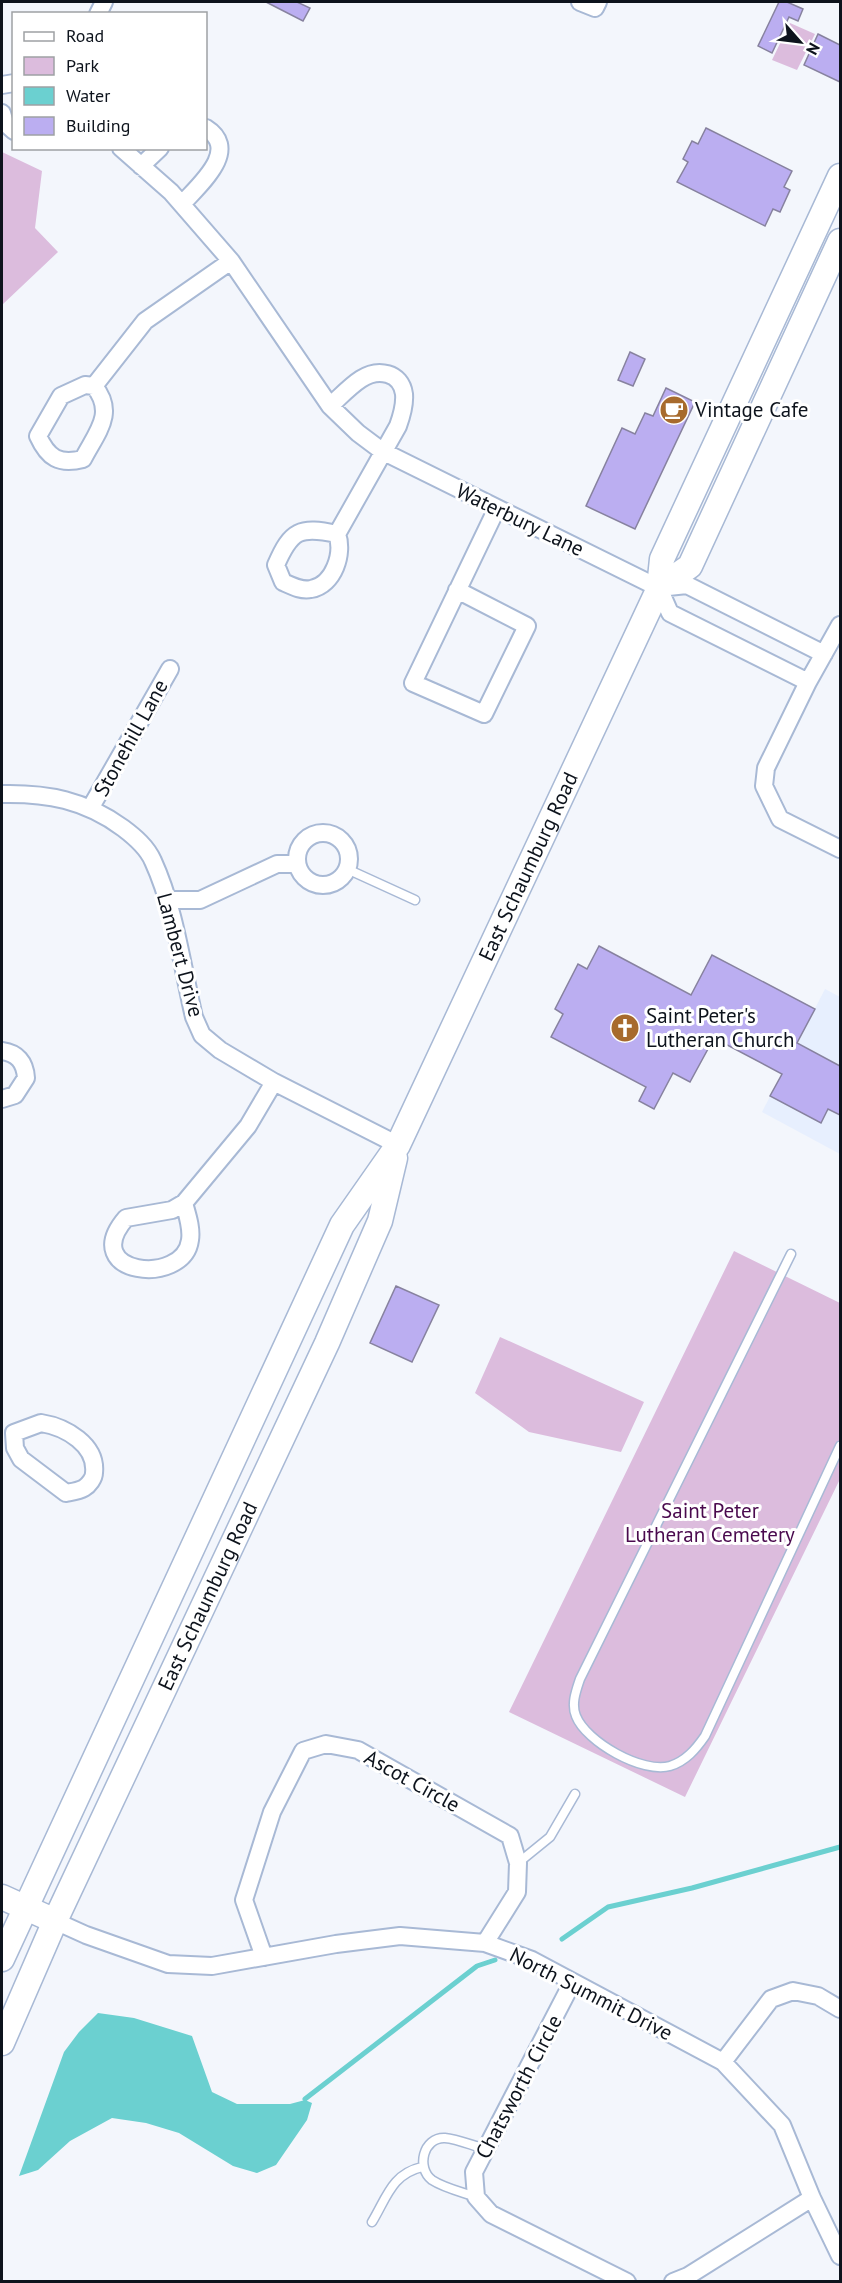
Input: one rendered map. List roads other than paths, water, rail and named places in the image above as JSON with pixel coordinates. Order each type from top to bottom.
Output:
[{"type":"main road","name":"East Schaumburg Road","points":[[2,1959],[24,1907],[342,1226],[398,1145],[659,588],[662,560],[840,176]]},
{"type":"main road","name":"East Schaumburg Road","points":[[659,588],[690,566],[840,241]]},
{"type":"main road","name":"East Schaumburg Road","points":[[2,2043],[55,1921],[327,1343],[380,1221],[398,1145]]},
{"type":"main road","points":[[2,1897],[55,1921]]},
{"type":"street","points":[[2,113],[5,123],[12,129]]},
{"type":"street","points":[[182,204],[215,167],[219,153],[218,140],[207,129]]},
{"type":"street","name":"Waterbury Lane","points":[[123,150],[182,204],[231,261],[330,406],[358,434],[382,451],[659,588]]},
{"type":"street","points":[[141,166],[158,150]]},
{"type":"street","points":[[94,386],[104,398],[105,406],[104,420],[94,439],[83,459],[68,463],[56,458],[44,448],[38,435],[61,396],[74,389],[94,386],[145,321],[231,261]]},
{"type":"street","points":[[330,406],[362,378],[377,372],[389,374],[399,381],[404,392],[404,406],[398,426],[337,534]]},
{"type":"street","points":[[457,590],[527,626],[484,714],[413,682],[457,590],[497,508]]},
{"type":"street","points":[[808,682],[670,613],[659,588],[687,585],[824,654]]},
{"type":"street","points":[[840,625],[808,682],[766,768],[764,786],[780,819],[840,849]]},
{"type":"street","name":"Stonehill Lane","points":[[91,807],[170,669]]},
{"type":"street","name":"Lambert Drive","points":[[2,794],[35,794],[68,799],[91,807],[138,838],[153,859],[167,900],[194,1017],[202,1035],[220,1050],[274,1082],[398,1145]]},
{"type":"street","points":[[321,832],[338,837],[348,852],[347,869],[336,881],[320,885],[305,878],[297,864],[300,847],[305,840],[321,832]]},
{"type":"street","points":[[167,900],[200,900],[277,864],[297,864]]},
{"type":"street","points":[[2,1051],[18,1057],[26,1078],[15,1095],[2,1099]]},
{"type":"street","points":[[184,1203],[190,1241],[182,1256],[166,1268],[136,1269],[117,1259],[112,1247],[116,1230],[126,1218],[172,1210],[184,1203],[248,1126],[274,1082]]},
{"type":"street","points":[[41,1423],[59,1425],[91,1451],[95,1462],[94,1478],[85,1488],[66,1493],[57,1489],[21,1459],[8,1431],[41,1423]]},
{"type":"street","name":"Ascot Circle","points":[[264,1957],[244,1900],[272,1812],[303,1751],[326,1744],[358,1750],[510,1836],[518,1863],[517,1892],[485,1943]]},
{"type":"street","name":"North Summit Drive","points":[[55,1921],[86,1935],[168,1964],[212,1966],[400,1936],[485,1943],[532,1960],[723,2062],[782,2126],[812,2198],[840,2256]]},
{"type":"street","name":"Chatsworth Circle","points":[[476,2197],[474,2172],[572,1983]]},
{"type":"street","points":[[723,2062],[771,1999],[793,1991],[818,1996],[840,2009]]},
{"type":"street","points":[[476,2197],[491,2214],[627,2282]]},
{"type":"street","points":[[673,2282],[688,2276],[812,2198]]},
{"type":"lane","points":[[347,869],[415,900]]},
{"type":"lane","points":[[791,1254],[580,1679],[574,1700],[576,1716],[583,1727],[600,1743],[635,1763],[652,1767],[668,1767],[681,1761],[695,1750],[705,1736],[840,1446]]},
{"type":"lane","points":[[518,1863],[550,1837],[575,1794]]},
{"type":"lane","points":[[422,2167],[426,2151],[438,2139],[446,2138],[486,2150]]},
{"type":"lane","points":[[422,2167],[433,2181],[476,2197]]},
{"type":"lane","points":[[372,2222],[397,2179],[406,2171],[422,2167]]},
{"type":"water","points":[[98,2013],[134,2018],[192,2036],[212,2092],[237,2104],[290,2104],[305,2100],[312,2103],[307,2120],[276,2165],[257,2173],[233,2166],[179,2133],[146,2123],[112,2118],[70,2141],[38,2170],[19,2176],[64,2052],[79,2032]]},
{"type":"waterway","points":[[562,1939],[608,1907],[692,1888],[840,1847]]},
{"type":"waterway","points":[[305,2099],[477,1966],[495,1960]]},
{"type":"place","name":"Vintage Cafe","points":[[674,410]]},
{"type":"place","name":"Saint Peter's Lutheran Church","points":[[625,1028]]},
{"type":"park label","name":"Saint Peter Lutheran Cemetery","points":[[710,1523]]}]
